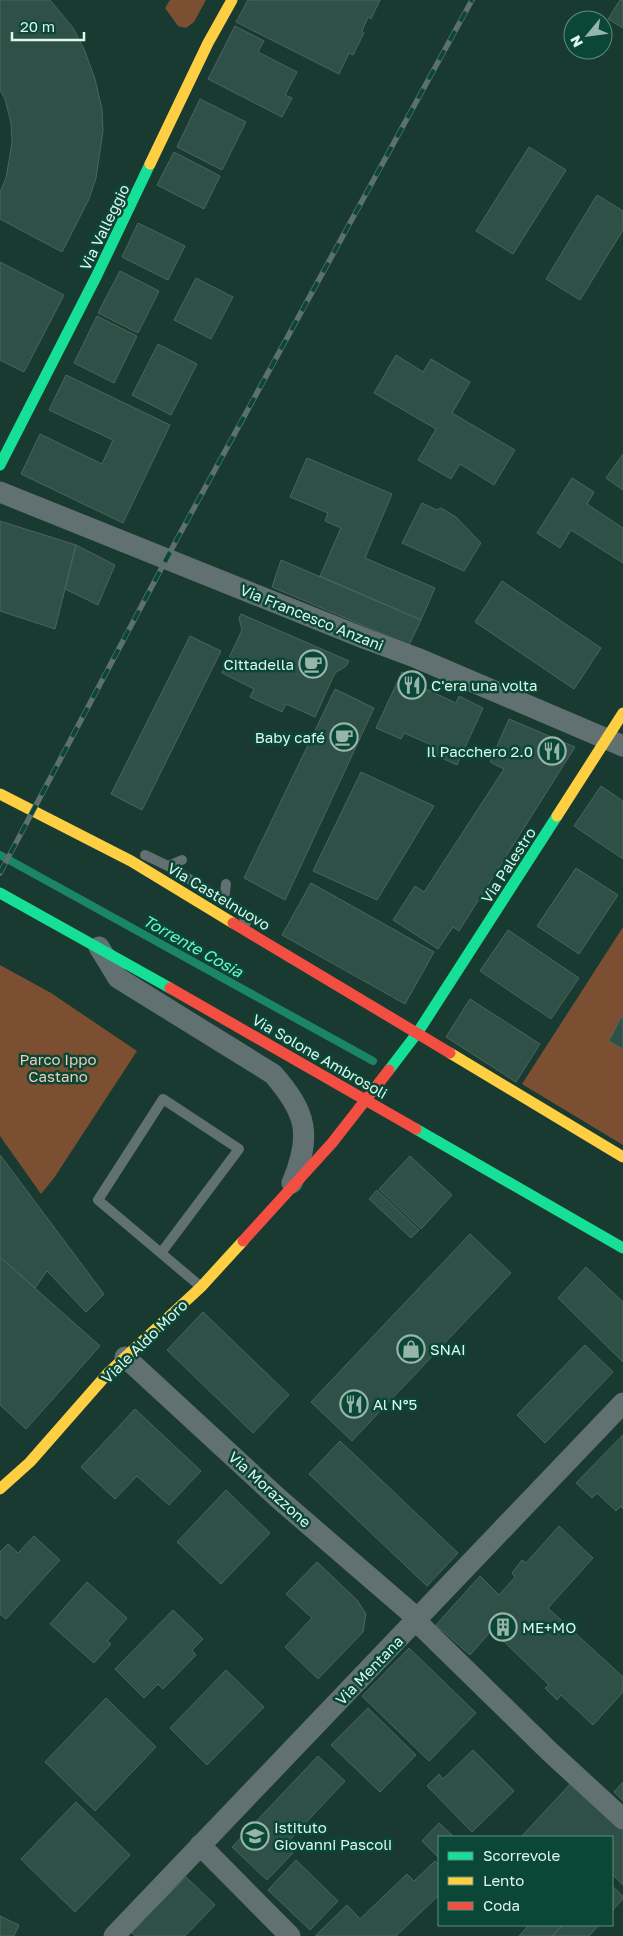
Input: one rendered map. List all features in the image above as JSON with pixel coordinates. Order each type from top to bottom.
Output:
[{"type":"street","name":"Via Valleggio","points":[[0,465],[97,275],[208,43],[232,0]]},
{"type":"street","name":"Via Francesco Anzani","points":[[0,492],[417,658],[615,742]]},
{"type":"street","name":"Via Palestro","points":[[405,1049],[615,742],[623,713]]},
{"type":"street","name":"Via Castelnuovo","points":[[0,794],[131,861],[418,1032]]},
{"type":"street","name":"Via Solone Ambrosoli","points":[[0,893],[98,947],[623,1248]]},
{"type":"street","name":"Viale Aldo Moro","points":[[98,947],[118,978],[273,1074],[287,1090],[301,1116],[304,1133],[304,1146],[300,1163],[288,1192]]},
{"type":"street","points":[[418,1032],[623,1157]]},
{"type":"street","name":"Viale Aldo Moro","points":[[0,1489],[30,1462],[124,1357],[201,1287],[332,1143],[405,1049]]},
{"type":"street","name":"Via Morazzone","points":[[124,1357],[279,1499],[417,1620],[549,1751],[623,1819]]},
{"type":"street","name":"Via Mentana","points":[[114,1936],[623,1403]]},
{"type":"street","points":[[200,1845],[290,1936]]},
{"type":"lane","points":[[131,861],[146,855],[168,866],[242,911],[249,931]]},
{"type":"lane","points":[[168,866],[182,860]]},
{"type":"lane","points":[[224,901],[226,884]]},
{"type":"lane","points":[[161,1253],[239,1149],[163,1098],[98,1200],[201,1287]]},
{"type":"green space","points":[[170,0],[206,0],[194,22],[186,28],[178,26],[165,8]]},
{"type":"green space","points":[[623,927],[623,1145],[522,1084]]},
{"type":"green space","name":"Parco Ippo Castano","points":[[0,965],[51,993],[137,1051],[54,1178],[41,1194],[0,1136]]},
{"type":"building","points":[[0,0],[50,0],[73,28],[84,49],[95,79],[102,109],[103,131],[96,178],[89,199],[62,252],[0,219],[0,192],[6,178],[12,143],[11,123],[5,99],[0,90]]},
{"type":"building","points":[[248,0],[380,0],[371,19],[368,17],[362,31],[364,33],[353,55],[349,53],[339,74],[236,22]]},
{"type":"building","points":[[620,0],[623,0],[623,28],[613,22],[613,11]]},
{"type":"building","points":[[235,26],[264,41],[258,52],[297,72],[285,95],[292,98],[282,117],[208,79]]},
{"type":"building","points":[[200,99],[246,122],[222,170],[177,147]]},
{"type":"building","points":[[529,147],[566,170],[513,254],[476,231]]},
{"type":"building","points":[[174,152],[220,176],[204,209],[157,185]]},
{"type":"building","points":[[597,195],[623,211],[623,230],[580,300],[546,279]]},
{"type":"building","points":[[138,223],[185,246],[168,280],[122,257]]},
{"type":"building","points":[[0,262],[64,295],[24,372],[0,360]]},
{"type":"building","points":[[120,271],[159,291],[138,333],[98,313]]},
{"type":"building","points":[[196,278],[233,297],[211,339],[174,320]]},
{"type":"building","points":[[97,316],[137,336],[114,383],[74,363]]},
{"type":"building","points":[[158,344],[197,364],[171,415],[132,395]]},
{"type":"building","points":[[396,355],[423,372],[431,359],[470,382],[452,413],[515,450],[494,485],[460,464],[451,479],[418,460],[436,429],[374,393]]},
{"type":"building","points":[[66,375],[170,425],[123,523],[21,474],[40,434],[102,464],[113,440],[49,410]]},
{"type":"building","points":[[623,454],[623,490],[606,478]]},
{"type":"building","points":[[307,458],[392,494],[365,558],[435,588],[421,620],[320,576],[341,528],[325,521],[328,513],[290,497]]},
{"type":"building","points":[[572,478],[594,492],[587,504],[623,528],[623,563],[571,530],[560,548],[537,533]]},
{"type":"building","points":[[422,503],[437,510],[441,508],[456,517],[481,543],[464,571],[402,543]]},
{"type":"building","points":[[0,521],[76,545],[55,629],[0,611]]},
{"type":"building","points":[[76,545],[115,565],[98,605],[65,589]]},
{"type":"building","points":[[281,560],[421,620],[409,645],[272,587]]},
{"type":"building","points":[[502,581],[601,648],[574,689],[475,622]]},
{"type":"building","points":[[241,614],[349,661],[346,666],[335,673],[315,717],[286,704],[282,712],[250,697],[254,689],[222,673],[242,630],[239,618]]},
{"type":"building","points":[[190,636],[221,651],[142,810],[111,794]]},
{"type":"building","points":[[402,672],[426,683],[424,688],[456,703],[459,696],[483,708],[457,765],[433,754],[436,747],[404,733],[401,739],[376,728]]},
{"type":"building","points":[[335,689],[374,708],[285,900],[244,878]]},
{"type":"building","points":[[509,719],[575,747],[459,931],[453,927],[438,949],[393,920],[415,886],[424,892],[504,769],[490,762]]},
{"type":"building","points":[[361,772],[434,806],[377,900],[313,871]]},
{"type":"building","points":[[601,786],[623,801],[623,859],[574,826]]},
{"type":"building","points":[[576,868],[618,895],[579,954],[537,926]]},
{"type":"building","points":[[311,883],[434,952],[405,1004],[282,935]]},
{"type":"building","points":[[508,930],[579,978],[551,1019],[480,971]]},
{"type":"building","points":[[470,999],[540,1044],[516,1082],[446,1037]]},
{"type":"building","points":[[623,1016],[623,1049],[609,1041]]},
{"type":"building","points":[[0,1155],[104,1294],[86,1312],[47,1271],[35,1288],[0,1257]]},
{"type":"building","points":[[410,1156],[452,1195],[421,1229],[379,1189]]},
{"type":"building","points":[[377,1190],[419,1230],[411,1238],[369,1199]]},
{"type":"building","points":[[470,1234],[511,1273],[352,1441],[311,1402]]},
{"type":"building","points":[[0,1257],[100,1346],[26,1429],[0,1405]]},
{"type":"building","points":[[586,1267],[623,1302],[623,1362],[558,1298]]},
{"type":"building","points":[[203,1312],[289,1395],[253,1433],[167,1350]]},
{"type":"building","points":[[585,1345],[613,1372],[545,1443],[517,1415]]},
{"type":"building","points":[[135,1409],[201,1471],[169,1505],[137,1476],[115,1499],[81,1467]]},
{"type":"building","points":[[623,1435],[623,1509],[621,1506],[616,1511],[597,1493],[592,1498],[576,1483]]},
{"type":"building","points":[[340,1441],[458,1553],[427,1586],[309,1474]]},
{"type":"building","points":[[226,1490],[270,1533],[221,1584],[177,1542]]},
{"type":"building","name":"ME+MO","points":[[559,1526],[593,1558],[548,1608],[623,1677],[623,1692],[593,1725],[561,1695],[557,1700],[545,1688],[549,1685],[492,1630],[470,1655],[436,1625],[480,1576],[499,1595],[515,1577],[512,1573],[522,1560],[526,1563]]},
{"type":"building","points":[[34,1536],[60,1560],[6,1619],[0,1614],[0,1552],[8,1544],[18,1553]]},
{"type":"building","points":[[317,1562],[357,1600],[366,1614],[363,1632],[318,1679],[285,1647],[312,1618],[286,1594]]},
{"type":"building","points":[[87,1582],[127,1618],[107,1641],[111,1644],[94,1663],[50,1624]]},
{"type":"building","points":[[173,1610],[203,1639],[192,1650],[196,1655],[163,1689],[158,1684],[144,1698],[115,1669]]},
{"type":"building","points":[[409,1648],[476,1713],[429,1761],[362,1696]]},
{"type":"building","points":[[226,1670],[264,1707],[207,1765],[170,1728]]},
{"type":"building","points":[[106,1698],[156,1747],[95,1811],[45,1762]]},
{"type":"building","points":[[368,1708],[416,1755],[380,1792],[331,1745]]},
{"type":"building","points":[[473,1750],[514,1791],[472,1832],[427,1786],[439,1774],[443,1779]]},
{"type":"building","points":[[318,1756],[345,1781],[285,1845],[293,1853],[267,1880],[232,1847]]},
{"type":"building","points":[[574,1780],[623,1826],[623,1885],[613,1875],[613,1836],[522,1836]]},
{"type":"building","points":[[623,1782],[623,1801],[614,1792]]},
{"type":"building","points":[[76,1802],[130,1855],[75,1912],[21,1859]]},
{"type":"building","points":[[439,1823],[453,1836],[438,1836],[438,1857],[422,1841]]},
{"type":"building","points":[[296,1860],[338,1901],[310,1930],[268,1890]]},
{"type":"building","points":[[435,1861],[438,1864],[438,1896],[396,1936],[315,1936],[347,1905],[360,1919],[407,1874],[414,1881]]},
{"type":"building","points":[[186,1877],[215,1905],[185,1936],[135,1936],[131,1932]]},
{"type":"building","points":[[613,1887],[623,1896],[623,1899],[613,1910]]},
{"type":"building","points":[[0,1916],[19,1925],[14,1936],[0,1936]]},
{"type":"building","points":[[528,1926],[561,1926],[552,1936],[519,1936]]},
{"type":"building","points":[[562,1926],[598,1926],[589,1936],[553,1936]]},
{"type":"waterway","name":"Torrente Cosia","points":[[0,855],[373,1061]]},
{"type":"railway","points":[[0,873],[177,539],[472,0]]},
{"type":"traffic: fast","points":[[0,465],[97,275],[150,164]]},
{"type":"traffic: fast","points":[[389,1070],[418,1032],[557,816]]},
{"type":"traffic: fast","points":[[0,893],[170,988]]},
{"type":"traffic: fast","points":[[416,1129],[623,1248]]},
{"type":"traffic: slow","points":[[150,164],[208,43],[232,0]]},
{"type":"traffic: slow","points":[[557,816],[623,713]]},
{"type":"traffic: slow","points":[[0,794],[131,861],[233,923]]},
{"type":"traffic: slow","points":[[450,1053],[623,1157]]},
{"type":"traffic: slow","points":[[0,1489],[30,1462],[109,1372],[201,1287],[243,1241]]},
{"type":"traffic: jam","points":[[233,923],[450,1053]]},
{"type":"traffic: jam","points":[[170,988],[416,1129]]},
{"type":"traffic: jam","points":[[243,1241],[332,1143],[389,1070]]},
{"type":"place","name":"Cittadella","points":[[313,664]]},
{"type":"place","name":"C'era una volta","points":[[412,685]]},
{"type":"place","name":"Baby café","points":[[344,737]]},
{"type":"place","name":"Il Pacchero 2.0","points":[[552,751]]},
{"type":"place","name":"SNAI","points":[[411,1349]]},
{"type":"place","name":"Al N°5","points":[[354,1404]]},
{"type":"place","name":"ME+MO","points":[[503,1627]]},
{"type":"place","name":"Istituto Giovanni Pascoli","points":[[255,1836]]}]
